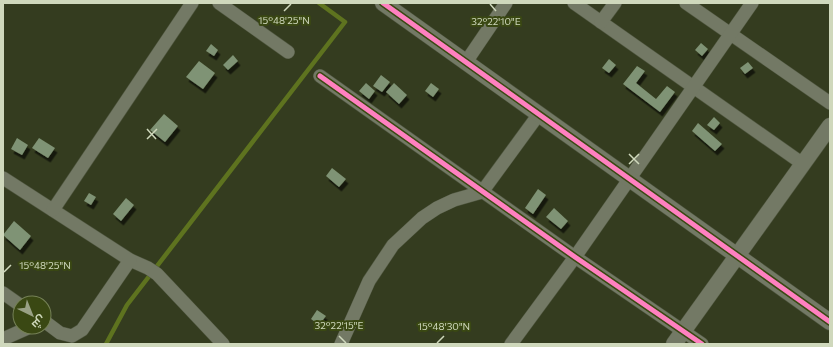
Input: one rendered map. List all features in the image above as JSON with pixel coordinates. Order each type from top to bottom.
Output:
[{"type":"street","points":[[53,210],[192,3]]},
{"type":"street","points":[[219,3],[288,52]]},
{"type":"street","points":[[383,3],[830,322]]},
{"type":"street","points":[[466,62],[506,3]]},
{"type":"street","points":[[574,3],[803,164]]},
{"type":"street","points":[[601,22],[615,3]]},
{"type":"street","points":[[686,3],[830,103]]},
{"type":"street","points":[[511,344],[575,257],[752,3]]},
{"type":"street","points":[[320,76],[482,192],[702,344]]},
{"type":"street","points":[[341,344],[369,281],[393,245],[422,218],[437,208],[454,200],[482,192],[539,114]]},
{"type":"street","points":[[674,344],[830,126]]},
{"type":"street","points":[[3,178],[130,260],[157,274],[223,344]]},
{"type":"street","points":[[52,328],[60,333],[72,336],[82,330],[130,260]]},
{"type":"street","points":[[3,292],[12,298]]},
{"type":"building","points":[[701,43],[708,49],[702,56],[695,50]]},
{"type":"building","points":[[211,44],[218,50],[214,56],[206,51]]},
{"type":"building","points":[[233,55],[238,61],[228,70],[223,65]]},
{"type":"building","points":[[609,59],[616,65],[609,73],[602,68]]},
{"type":"building","points":[[199,61],[215,73],[203,89],[186,77]]},
{"type":"building","points":[[748,62],[753,68],[745,74],[740,68]]},
{"type":"building","points":[[637,66],[645,71],[636,83],[656,99],[667,86],[675,92],[660,112],[623,84]]},
{"type":"building","points":[[381,75],[390,82],[382,92],[373,86]]},
{"type":"building","points":[[366,83],[375,91],[369,99],[359,91]]},
{"type":"building","points":[[394,83],[407,95],[399,104],[386,92]]},
{"type":"building","points":[[431,83],[439,89],[433,97],[425,91]]},
{"type":"building","points":[[164,114],[178,126],[165,142],[150,130]]},
{"type":"building","points":[[714,117],[720,123],[714,130],[707,125]]},
{"type":"building","points":[[698,123],[722,144],[715,151],[692,131]]},
{"type":"building","points":[[17,138],[28,145],[22,155],[11,149]]},
{"type":"building","points":[[39,138],[55,148],[48,158],[32,148]]},
{"type":"building","points":[[332,168],[346,179],[339,187],[326,176]]},
{"type":"building","points":[[538,189],[546,195],[533,214],[525,208]]},
{"type":"building","points":[[89,193],[96,197],[91,205],[84,201]]},
{"type":"building","points":[[126,198],[134,205],[121,221],[113,214]]},
{"type":"building","points":[[554,208],[568,221],[561,229],[546,217]]},
{"type":"building","points":[[14,221],[31,236],[20,250],[3,235]]},
{"type":"building","points":[[317,310],[326,316],[319,325],[311,319]]},
{"type":"waterway","points":[[106,344],[127,305],[345,22],[319,3]]},
{"type":"cycle path","points":[[383,3],[830,322]]},
{"type":"cycle path","points":[[320,76],[575,257],[702,344]]}]
